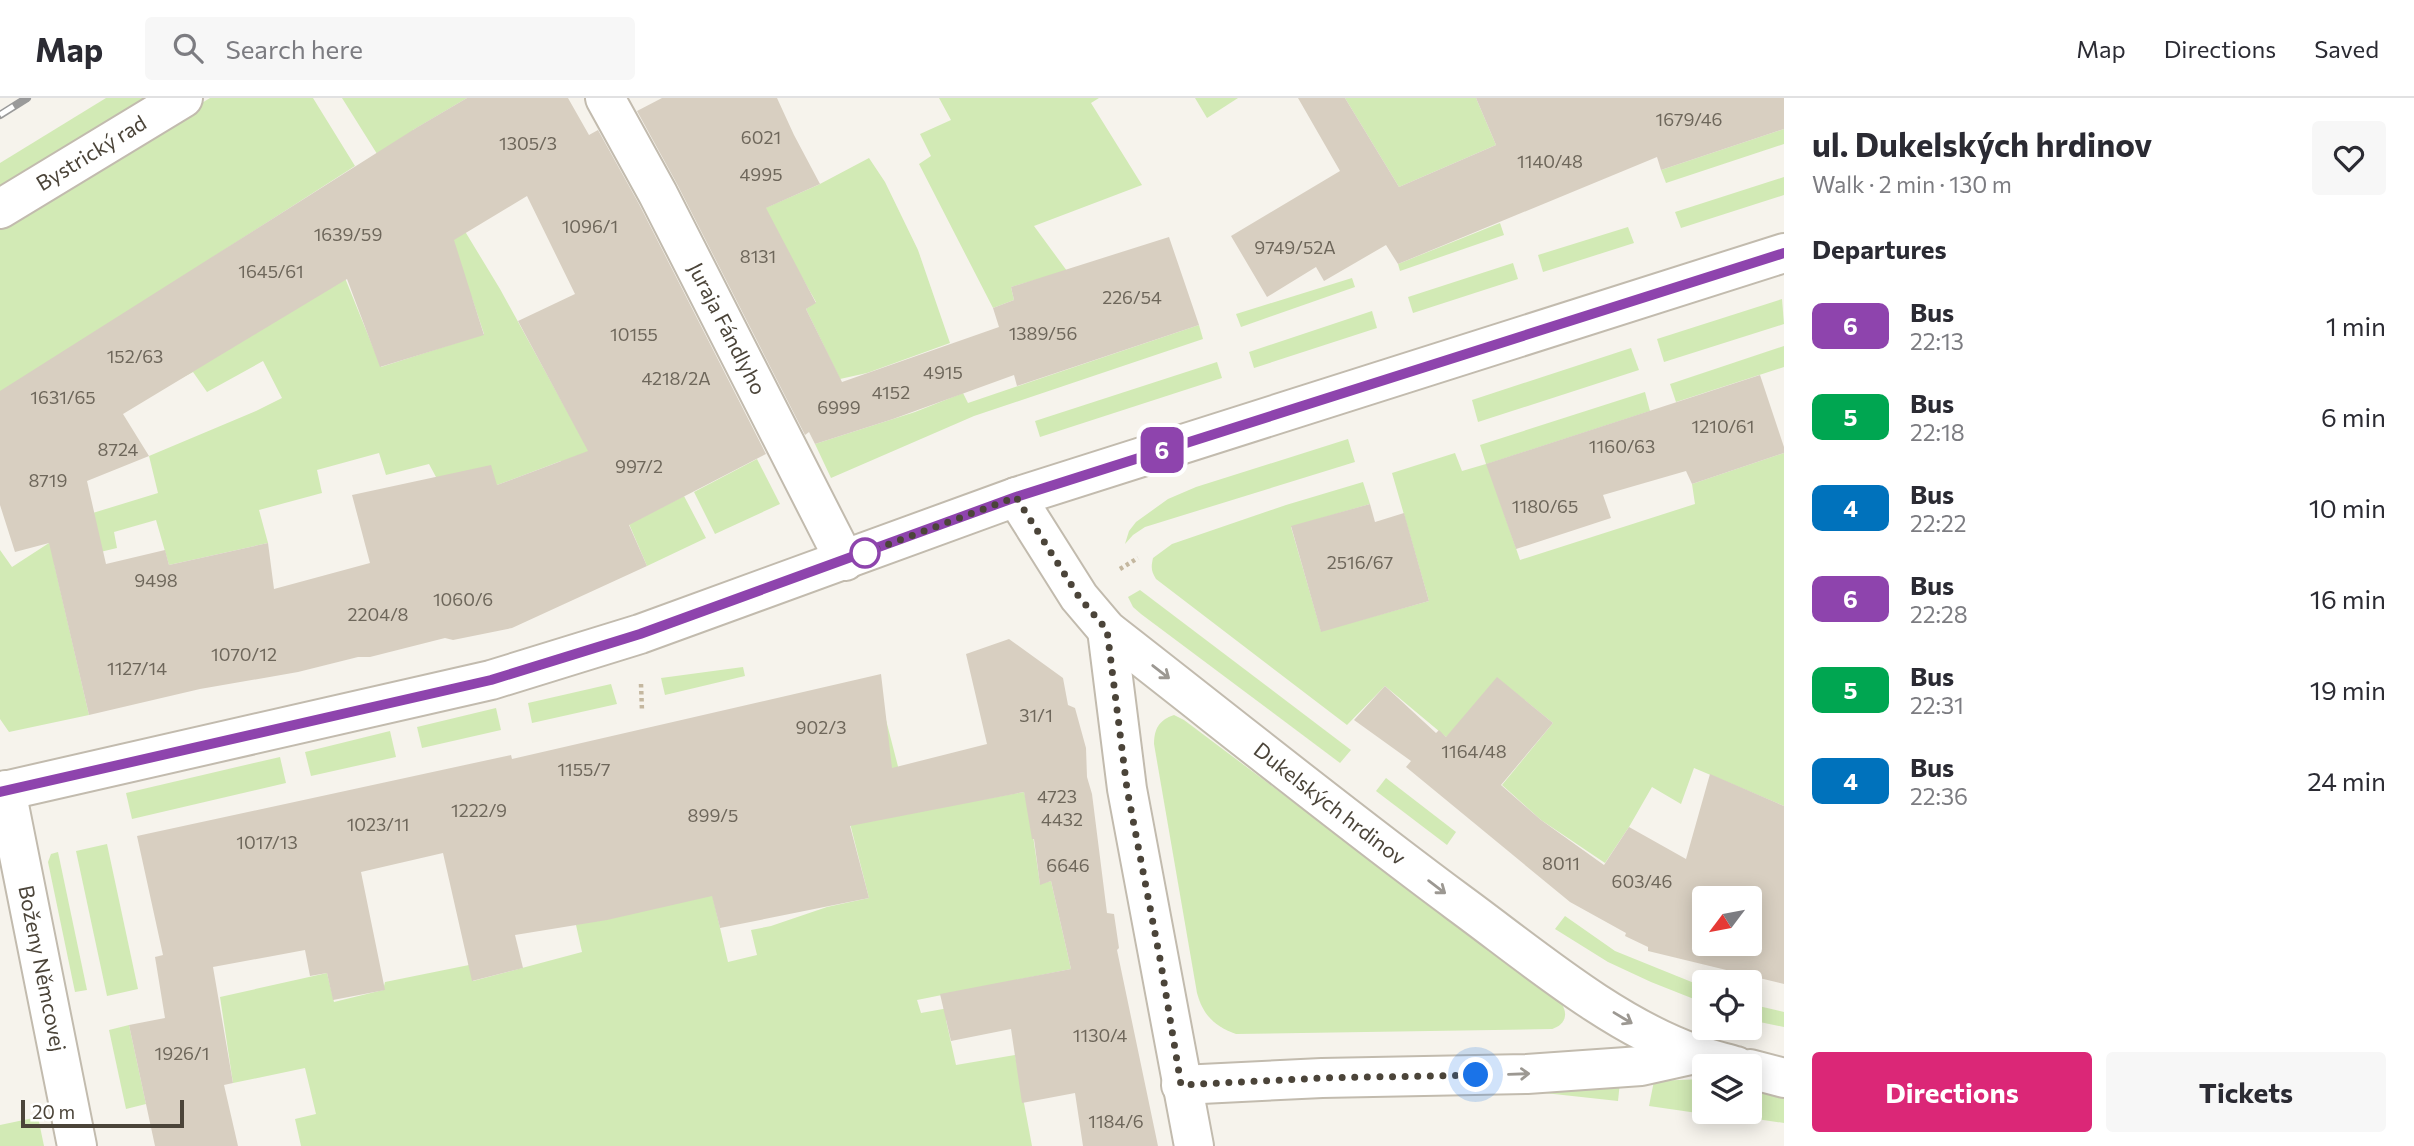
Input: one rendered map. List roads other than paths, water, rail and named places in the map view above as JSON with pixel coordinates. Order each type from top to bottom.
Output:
[{"type":"street","name":"Bystrický rad","points":[[0,209],[183,98]]},
{"type":"street","name":"Juraja Fándlyho","points":[[605,98],[658,194],[845,561]]},
{"type":"street","points":[[3,791],[491,680],[640,634],[1016,497],[1784,253]]},
{"type":"street","name":"Dukelských hrdinov","points":[[1016,497],[1079,597],[1107,630],[1420,874],[1515,944],[1628,1022],[1695,1054]]},
{"type":"street","points":[[1107,630],[1127,789],[1194,1146]]},
{"type":"street","name":"Boženy Němcovej","points":[[3,791],[77,1146]]},
{"type":"street","name":"Dukelských hrdinov","points":[[1181,1085],[1322,1078],[1527,1074],[1641,1066],[1692,1055]]},
{"type":"street","points":[[1762,1072],[1784,1078]]},
{"type":"railway","points":[[0,115],[27,98]]}]
